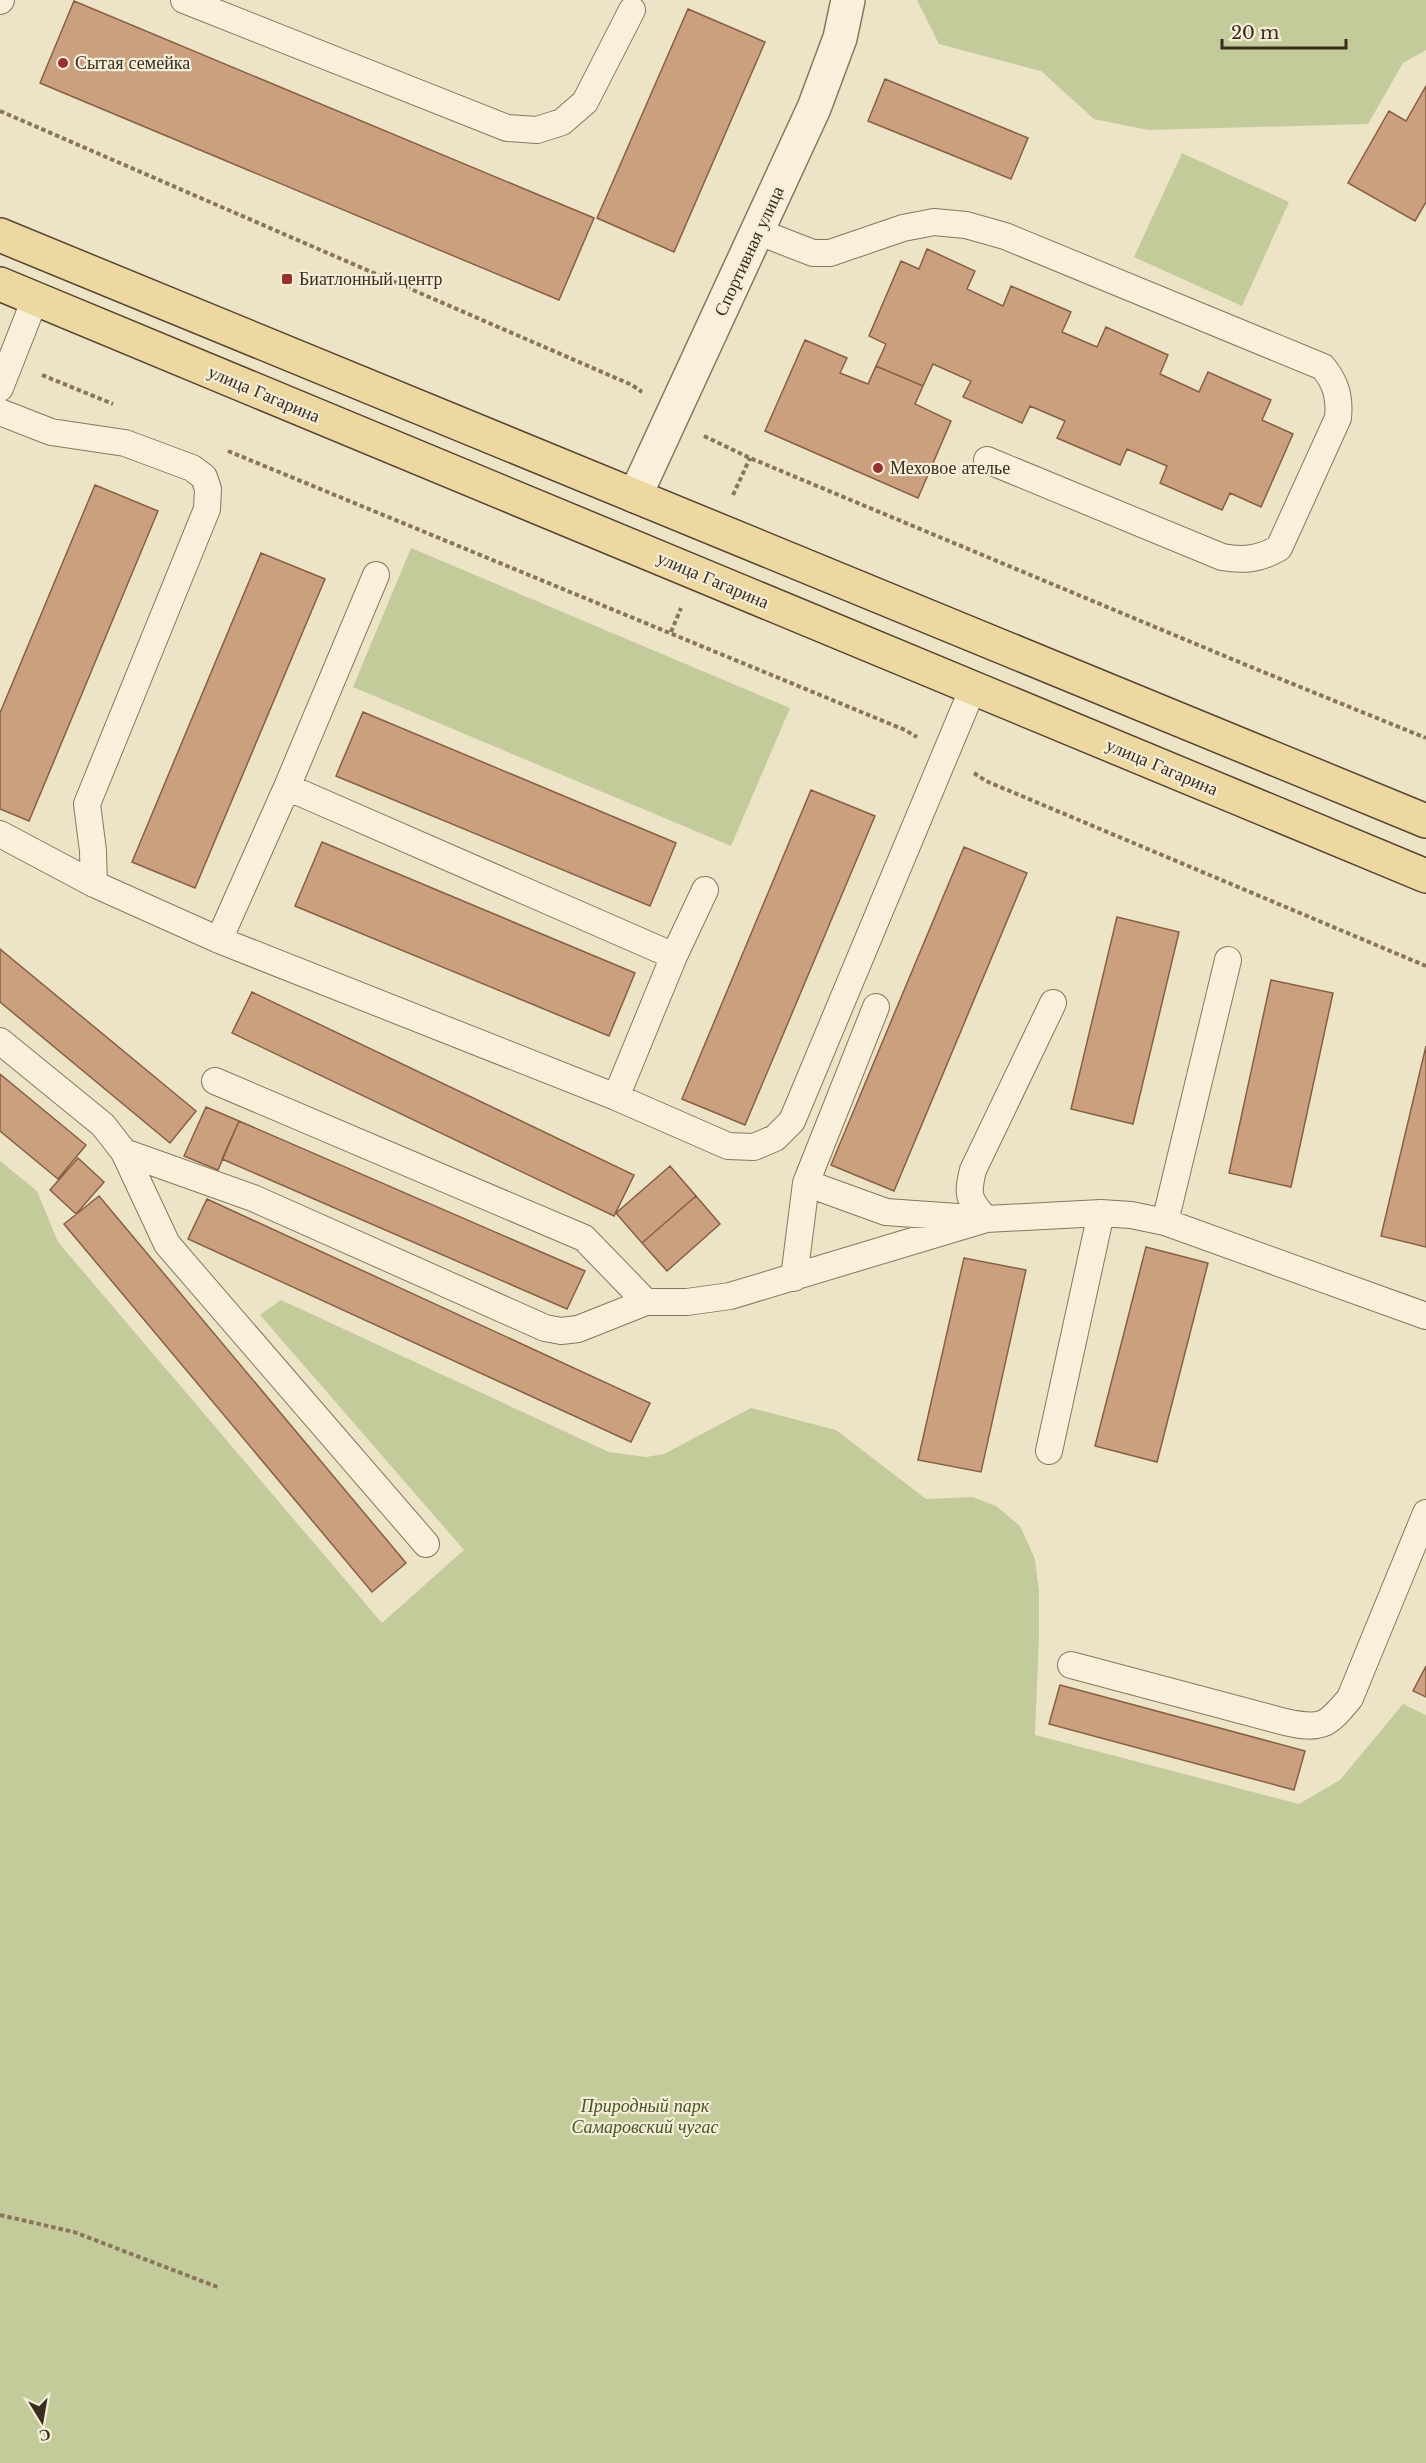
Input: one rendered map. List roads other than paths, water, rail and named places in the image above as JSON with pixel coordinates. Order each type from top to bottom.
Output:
[{"type":"main road","points":[[0,235],[1426,821]]},
{"type":"main road","points":[[35,299],[53,256]]},
{"type":"main road","name":"улица Гагарина","points":[[0,284],[1426,876]]},
{"type":"main road","points":[[616,540],[635,496]]},
{"type":"main road","points":[[974,688],[992,642]]},
{"type":"street","name":"Спортивная улица","points":[[635,496],[759,232],[814,108],[840,38],[848,0]]},
{"type":"lane","points":[[184,0],[507,128],[537,130],[562,122],[585,102],[632,10]]},
{"type":"lane","points":[[759,232],[813,253],[830,253],[903,228],[934,222],[966,225],[1005,236],[1323,367],[1334,380],[1340,400],[1338,418],[1280,548],[1263,557],[1239,560],[1222,557],[987,460]]},
{"type":"lane","points":[[0,388],[35,299]]},
{"type":"lane","points":[[0,412],[51,432],[125,443],[192,468],[204,477],[208,489],[207,509],[87,804],[93,851],[94,884]]},
{"type":"lane","points":[[219,940],[376,575]]},
{"type":"lane","points":[[0,834],[94,884],[219,940],[616,1097],[728,1146],[754,1147],[775,1138],[792,1121],[974,688]]},
{"type":"lane","points":[[286,787],[674,956]]},
{"type":"lane","points":[[616,1097],[674,956],[705,890]]},
{"type":"lane","points":[[1165,1222],[1228,960]]},
{"type":"lane","points":[[986,1219],[972,1204],[968,1190],[973,1170],[1053,1003]]},
{"type":"lane","points":[[794,1278],[806,1183],[876,1007]]},
{"type":"lane","points":[[0,1041],[103,1125],[124,1152],[166,1244],[426,1544]]},
{"type":"lane","points":[[215,1081],[584,1238],[646,1302]]},
{"type":"lane","points":[[124,1152],[253,1198],[545,1328],[561,1331],[578,1329],[646,1302],[687,1302],[730,1296],[986,1219]]},
{"type":"lane","points":[[806,1183],[886,1212],[986,1219],[1101,1213],[1131,1215],[1165,1222],[1426,1316]]},
{"type":"lane","points":[[1049,1451],[1101,1213]]},
{"type":"lane","points":[[1071,1665],[1285,1722],[1309,1727],[1331,1721],[1350,1698],[1426,1513]]},
{"type":"place","name":"Сытая семейка","points":[[63,63]]},
{"type":"place","name":"Биатлонный центр","points":[[287,279]]},
{"type":"place","name":"Меховое ателье","points":[[878,468]]},
{"type":"park label","name":"Природный парк Самаровский чугас","points":[[645,2116]]}]
